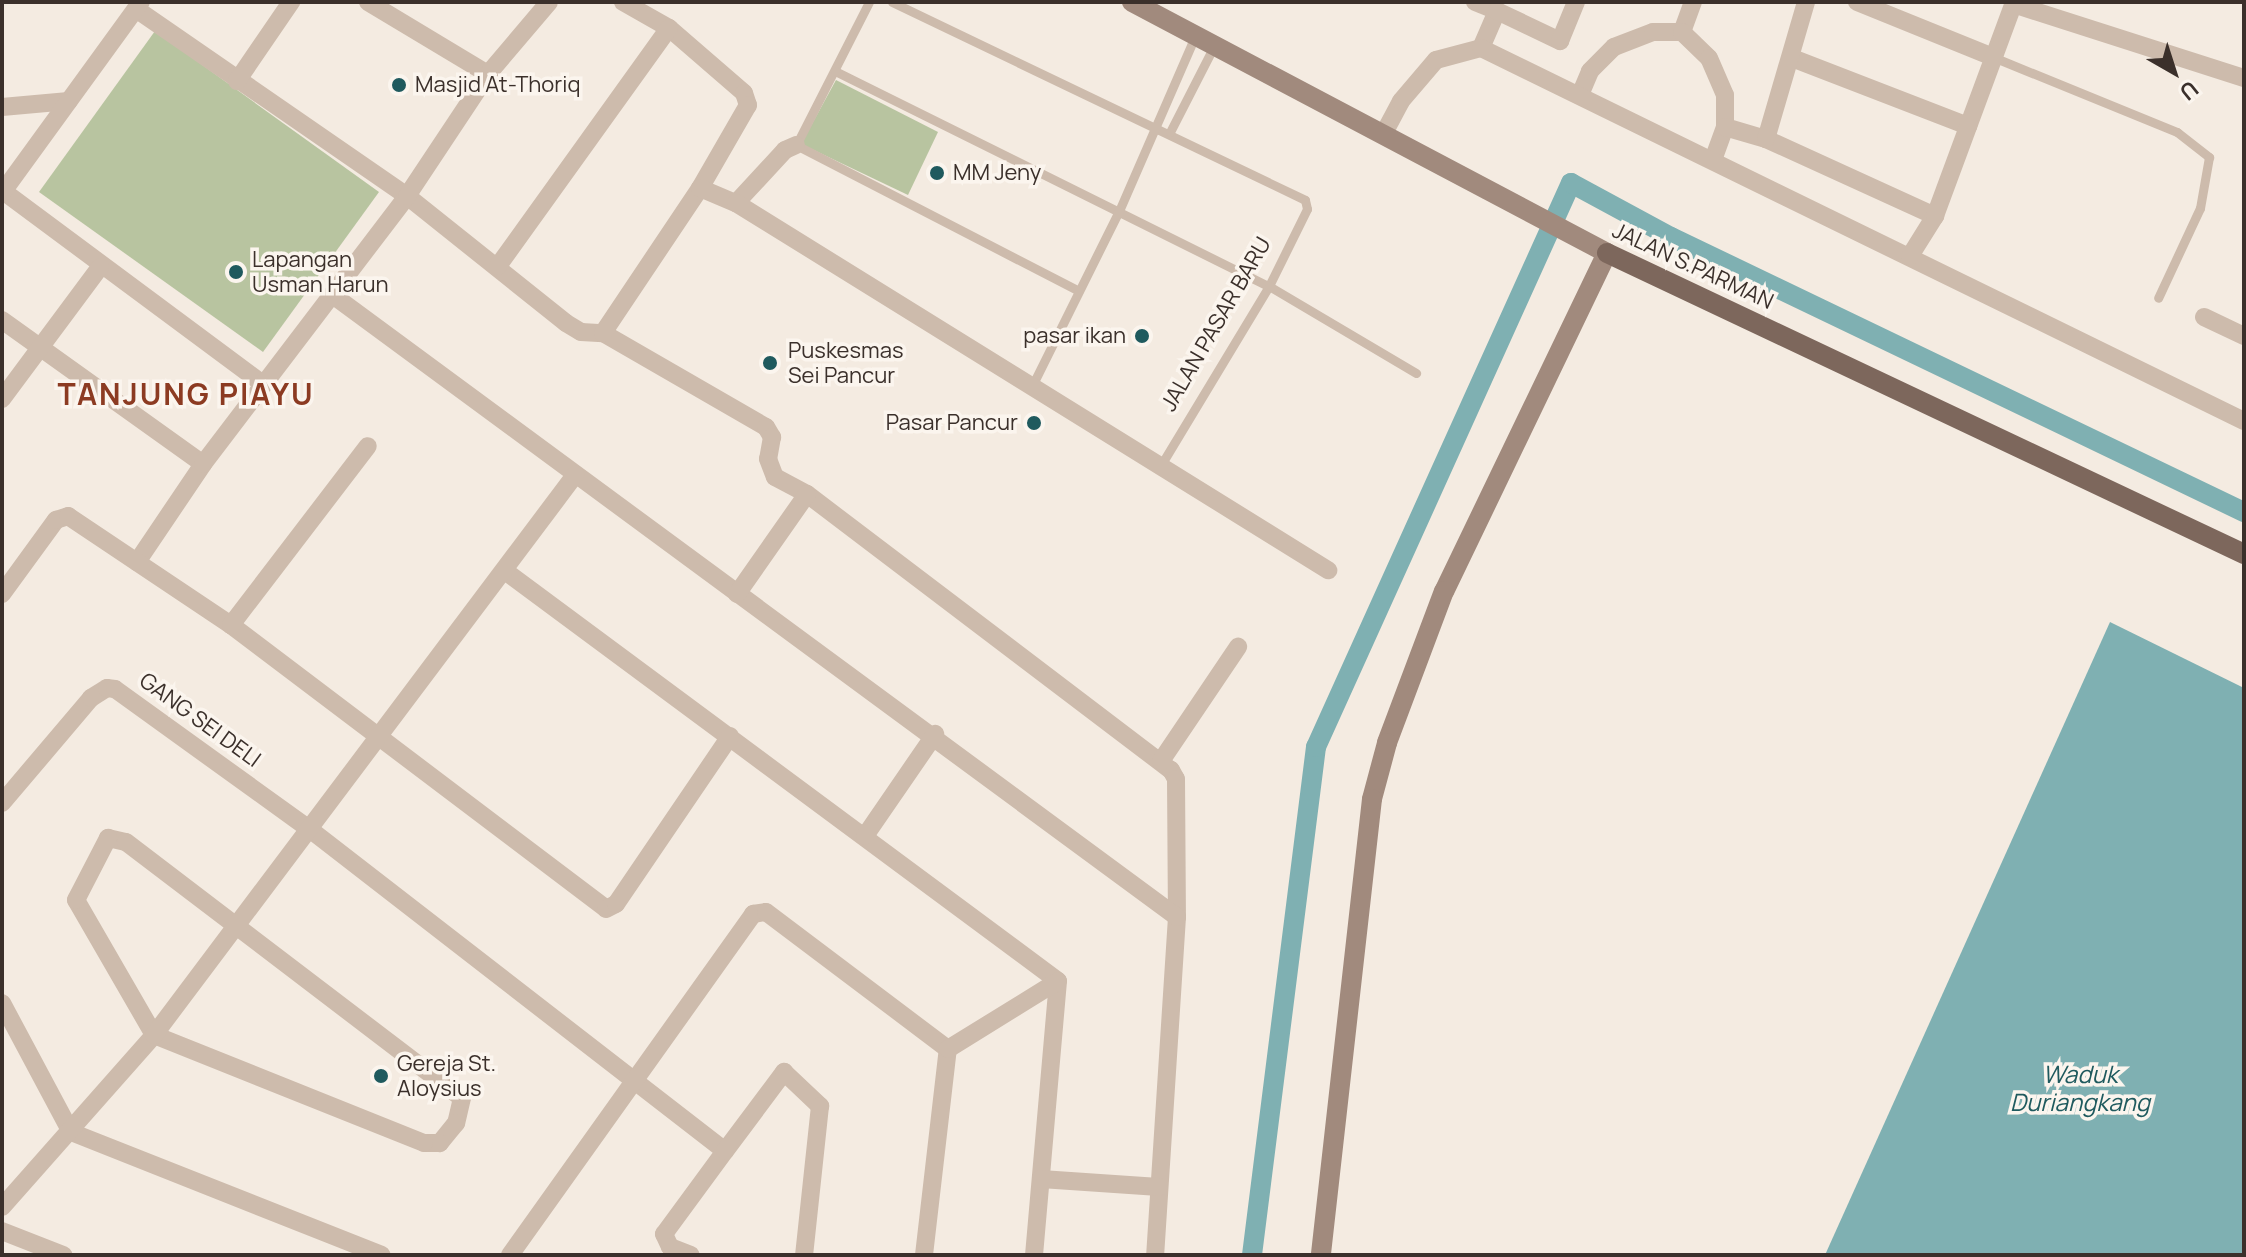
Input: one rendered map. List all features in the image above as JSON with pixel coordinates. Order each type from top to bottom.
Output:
[{"type":"main road","name":"JALAN S.PARMAN","points":[[1607,253],[2244,554]]},
{"type":"street","points":[[237,81],[291,2]]},
{"type":"street","points":[[368,2],[488,74]]},
{"type":"street","points":[[137,562],[203,464],[334,296],[407,196],[488,74],[549,2]]},
{"type":"street","points":[[603,333],[700,188],[748,105],[736,83],[669,28],[623,2]]},
{"type":"street","name":"JALAN S.PARMAN","points":[[1132,2],[1562,232],[1607,253]]},
{"type":"street","points":[[1475,2],[1560,41],[1576,2]]},
{"type":"street","points":[[1682,32],[1693,2]]},
{"type":"street","points":[[1766,139],[1806,2]]},
{"type":"street","points":[[1857,2],[1993,57]]},
{"type":"street","points":[[1910,256],[1935,216],[2014,3],[2244,78]]},
{"type":"street","points":[[263,384],[100,267],[3,192],[138,6],[237,81],[407,196],[566,323],[581,332],[603,333],[766,427],[772,437],[770,471],[807,494],[1161,761],[1176,779],[1177,917],[1155,1255]]},
{"type":"street","points":[[1481,48],[1497,11]]},
{"type":"street","points":[[498,266],[669,28]]},
{"type":"street","points":[[1580,95],[1590,71],[1614,47],[1653,32],[1682,32],[1698,43],[1719,75],[1725,127],[1714,157]]},
{"type":"street","points":[[1383,135],[1401,101],[1436,60],[1481,48],[1714,157],[2244,421]]},
{"type":"street","points":[[1792,58],[1968,126]]},
{"type":"street","points":[[2,107],[69,101]]},
{"type":"street","points":[[1725,127],[1766,139],[1935,216]]},
{"type":"street","points":[[736,203],[785,150],[796,145]]},
{"type":"street","points":[[700,188],[736,203],[1328,570]]},
{"type":"street","points":[[1321,1255],[1372,799],[1387,743],[1444,591],[1607,253]]},
{"type":"street","points":[[2,399],[100,267]]},
{"type":"street","points":[[334,296],[737,594],[935,734],[1177,917]]},
{"type":"street","points":[[2204,317],[2244,336]]},
{"type":"street","points":[[2,320],[203,464]]},
{"type":"street","points":[[231,625],[368,446]]},
{"type":"street","points":[[2,1207],[154,1035],[380,741],[575,475]]},
{"type":"street","points":[[737,594],[807,494]]},
{"type":"street","points":[[2,594],[63,516],[231,625],[380,741],[606,909],[616,904],[730,736]]},
{"type":"street","points":[[505,571],[1058,981]]},
{"type":"street","points":[[1161,761],[1238,647]]},
{"type":"street","name":"GANG SEI DELI","points":[[3,798],[91,698],[111,688],[312,831]]},
{"type":"street","points":[[865,836],[935,734]]},
{"type":"street","points":[[312,831],[725,1151]]},
{"type":"street","points":[[108,838],[126,842],[238,927],[462,1098],[456,1123],[440,1143],[424,1143],[154,1035],[76,900],[108,838]]},
{"type":"street","points":[[510,1255],[631,1081],[760,911],[948,1049]]},
{"type":"street","points":[[948,1049],[1058,981]]},
{"type":"street","points":[[1034,1255],[1058,981]]},
{"type":"street","points":[[2,1003],[71,1132],[381,1255]]},
{"type":"street","points":[[924,1255],[948,1049]]},
{"type":"street","points":[[691,1255],[670,1247],[664,1234],[784,1072],[820,1106],[804,1255]]},
{"type":"street","points":[[1041,1179],[1159,1187]]},
{"type":"street","points":[[2,1231],[63,1255]]},
{"type":"lane","points":[[869,2],[796,145],[1079,291]]},
{"type":"lane","points":[[892,2],[1170,132],[1214,44]]},
{"type":"lane","points":[[1031,388],[1119,211],[1195,35]]},
{"type":"lane","points":[[1993,57],[2177,132],[2209,157],[2200,208],[2158,298]]},
{"type":"lane","points":[[835,71],[1269,286],[1416,373]]},
{"type":"lane","name":"JALAN PASAR BARU","points":[[1159,468],[1269,286],[1307,209],[1305,200],[1170,132]]},
{"type":"green space","name":"Lapangan Usman Harun","points":[[155,31],[379,192],[263,352],[39,192]]},
{"type":"green space","points":[[836,80],[938,132],[908,195],[801,144]]},
{"type":"water","name":"Waduk Duriangkang","points":[[2110,622],[2244,688],[2244,1255],[1825,1255]]},
{"type":"waterway","points":[[1252,1255],[1316,747],[1571,183],[1671,237],[2244,512]]},
{"type":"place","name":"Masjid At-Thoriq","points":[[399,85]]},
{"type":"place","name":"MM Jeny","points":[[937,173]]},
{"type":"place","name":"Lapangan Usman Harun","points":[[236,272]]},
{"type":"place","name":"pasar ikan","points":[[1142,336]]},
{"type":"place","name":"Puskesmas Sei Pancur","points":[[770,363]]},
{"type":"place","name":"Pasar Pancur","points":[[1034,423]]},
{"type":"place","name":"Gereja St. Aloysius","points":[[381,1076]]},
{"type":"district","name":"TANJUNG PIAYU","points":[[186,394]]}]
